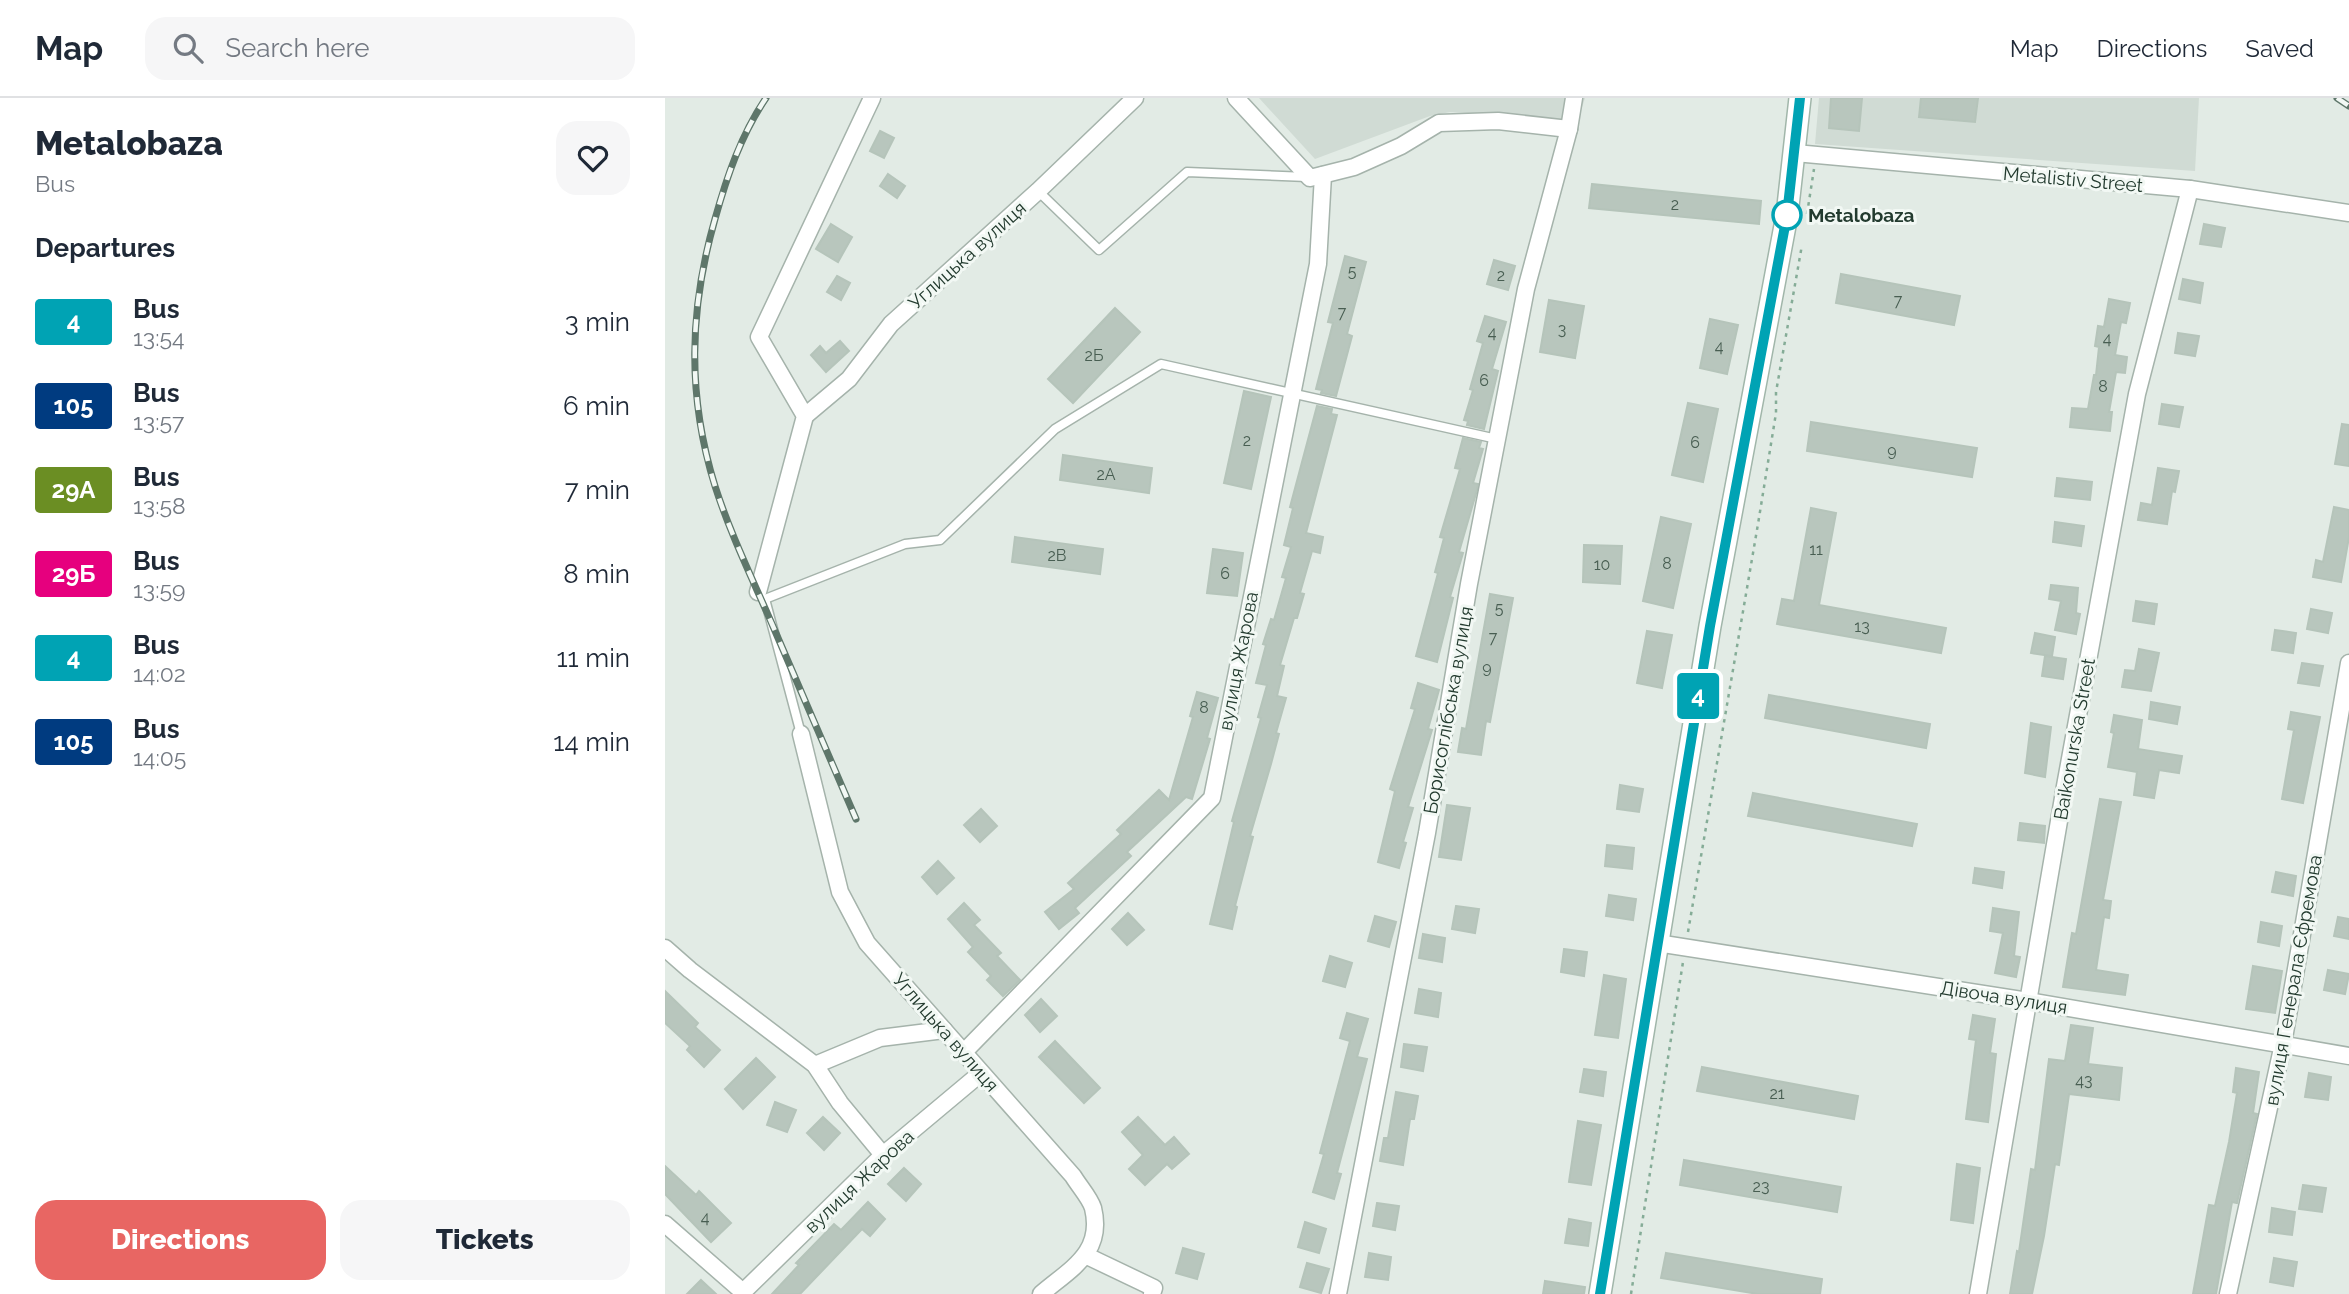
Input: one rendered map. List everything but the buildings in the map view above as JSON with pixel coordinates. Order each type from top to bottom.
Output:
[{"type":"main road","points":[[1600,1294],[1712,613],[1787,215],[1805,154],[1800,98]]},
{"type":"street","points":[[758,592],[805,416],[759,337],[872,98]]},
{"type":"street","name":"Углицька вулиця","points":[[805,416],[849,379],[891,324],[1038,191],[1135,98]]},
{"type":"street","points":[[1237,98],[1317,176],[1354,167],[1439,123],[1498,121],[1569,129]]},
{"type":"street","name":"Борисоглібська вулиця","points":[[1338,1294],[1427,833],[1469,584],[1526,289],[1569,129],[1574,98]]},
{"type":"street","name":"Metalistiv Street","points":[[1805,154],[2190,189],[2349,213]]},
{"type":"street","name":"вулиця Жарова","points":[[964,1052],[1212,798],[1318,264],[1317,176]]},
{"type":"street","name":"Baikonurska Street","points":[[1978,1294],[2067,772],[2137,394],[2190,189]]},
{"type":"street","name":"вулиця Генерала Єфремова","points":[[2228,1294],[2283,1044],[2349,663]]},
{"type":"street","name":"Углицька вулиця","points":[[801,734],[840,892],[867,943],[1073,1176],[1093,1207],[1095,1235],[1087,1256]]},
{"type":"street","name":"Дівоча вулиця","points":[[1657,943],[2028,1001],[2349,1056]]},
{"type":"street","points":[[665,948],[815,1065],[840,1103],[883,1155]]},
{"type":"street","points":[[815,1065],[880,1038],[944,1030]]},
{"type":"street","name":"вулиця Жарова","points":[[742,1293],[883,1155],[981,1073]]},
{"type":"street","points":[[665,1224],[742,1293]]},
{"type":"street","points":[[1041,1294],[1087,1256],[1153,1288],[1152,1294]]},
{"type":"lane","points":[[1038,191],[1099,250],[1187,172],[1317,176]]},
{"type":"lane","points":[[801,734],[765,599],[905,544],[940,540],[1055,429],[1161,364],[1497,439]]},
{"type":"path","points":[[1805,154],[1807,215]]},
{"type":"path","points":[[1631,1294],[1685,948],[1758,524],[1776,412],[1776,392],[1802,242]]},
{"type":"shaded area","points":[[1259,98],[1585,98],[1578,120],[1450,112],[1430,116],[1315,159]]},
{"type":"shaded area","points":[[1819,98],[2199,98],[2195,171],[1815,144]]},
{"type":"railway","points":[[766,98],[749,126],[736,156],[706,253],[696,320],[696,386],[700,419],[706,452],[727,521],[856,819]]},
{"type":"railway","points":[[2337,98],[2349,106]]},
{"type":"bus line","name":"4","points":[[1600,1294],[1710,626],[1787,215],[1800,98]]},
{"type":"place","name":"Metalobaza","points":[[1787,215]]}]
